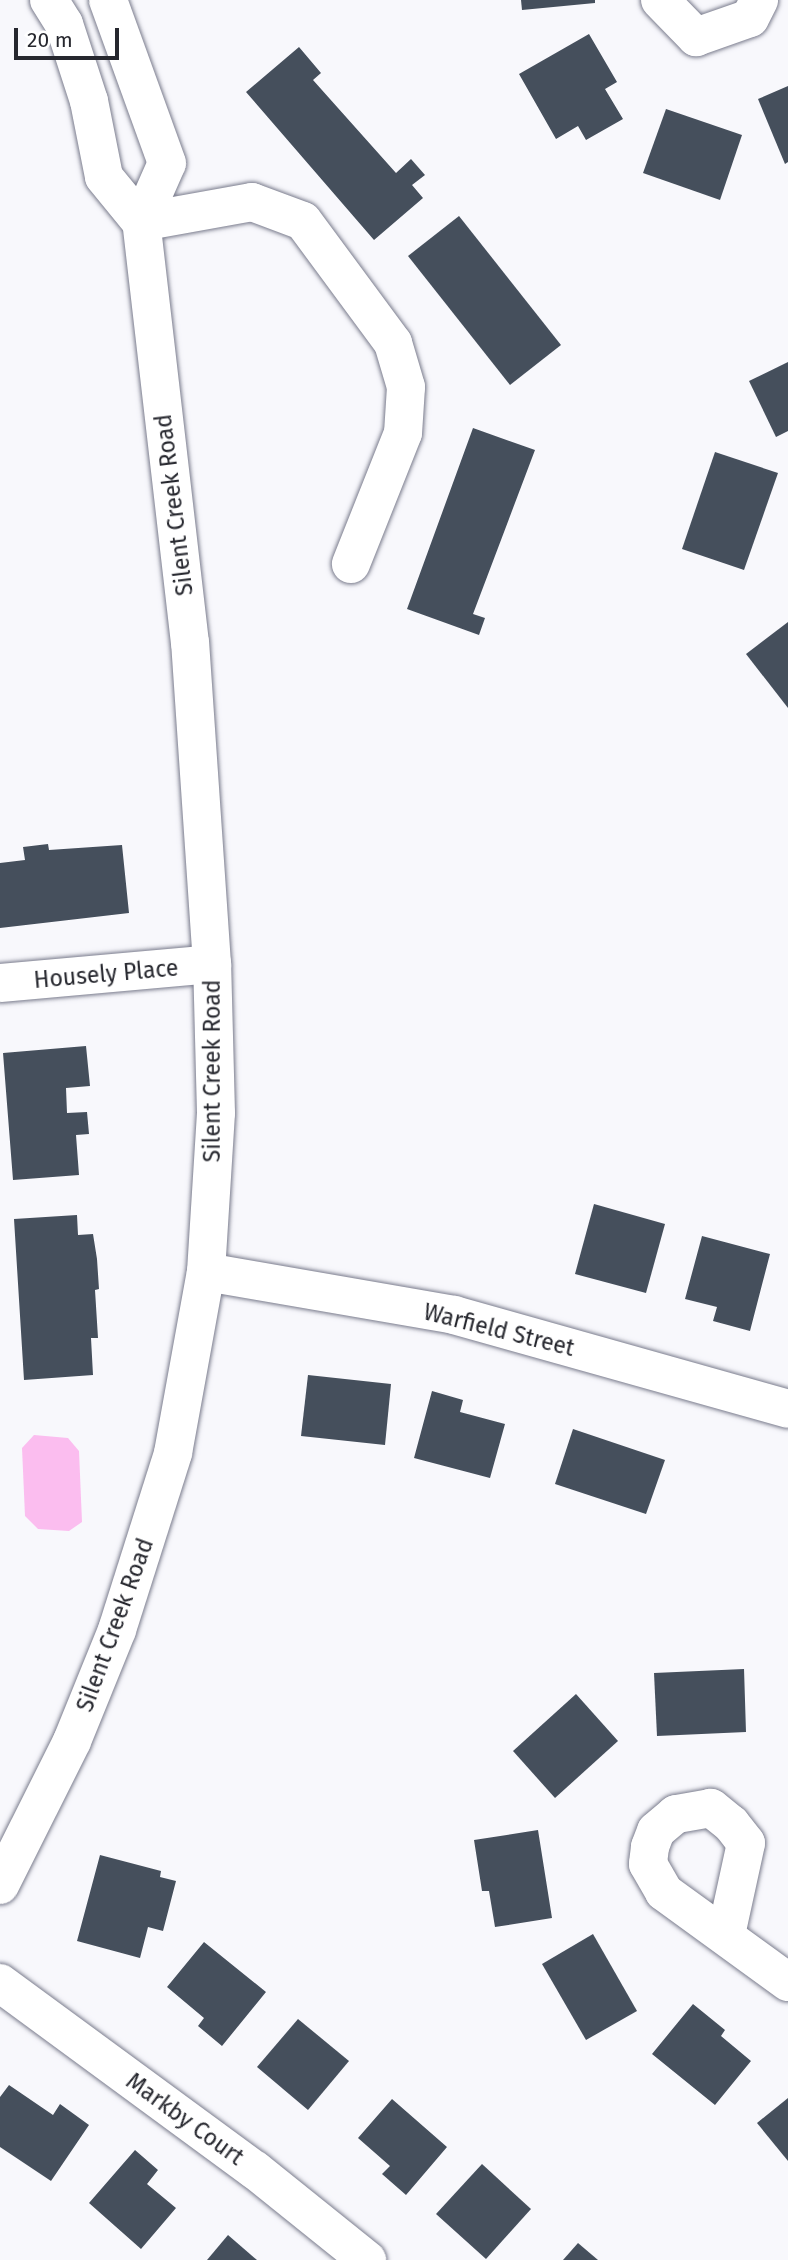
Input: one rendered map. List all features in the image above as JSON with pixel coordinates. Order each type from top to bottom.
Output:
[{"type":"street","points":[[49,0],[64,24],[89,101],[104,177],[141,222]]},
{"type":"street","points":[[108,0],[167,163],[141,222]]},
{"type":"street","points":[[660,0],[696,37],[750,18],[759,0]]},
{"type":"street","points":[[141,222],[253,201],[303,221],[393,343],[405,387],[403,433],[351,564]]},
{"type":"street","name":"Silent Creek Road","points":[[0,1884],[72,1741],[117,1630],[173,1453],[206,1272],[216,1113],[212,964],[190,643],[141,222]]},
{"type":"street","name":"Housely Place","points":[[0,983],[212,964]]},
{"type":"street","name":"Warfield Street","points":[[206,1272],[454,1315],[788,1409]]},
{"type":"street","points":[[726,1935],[788,1982]]},
{"type":"street","name":"Markby Court","points":[[0,1983],[255,2170],[367,2260]]},
{"type":"shaded area","points":[[34,1435],[68,1438],[79,1451],[82,1522],[69,1531],[38,1529],[25,1516],[22,1448]]},
{"type":"building","points":[[521,0],[595,0],[595,3],[522,10]]},
{"type":"building","points":[[589,34],[617,82],[605,89],[623,119],[586,140],[578,126],[556,139],[519,74]]},
{"type":"building","points":[[299,47],[321,73],[313,80],[396,173],[411,159],[425,175],[412,185],[423,198],[374,240],[246,92]]},
{"type":"building","points":[[788,86],[788,162],[785,164],[758,99]]},
{"type":"building","points":[[666,109],[742,135],[720,200],[643,173]]},
{"type":"building","points":[[459,216],[561,345],[510,385],[408,256]]},
{"type":"building","points":[[788,362],[788,431],[776,437],[749,381]]},
{"type":"building","points":[[473,428],[535,450],[473,614],[485,618],[479,635],[407,609]]},
{"type":"building","points":[[715,452],[778,473],[744,570],[682,549]]},
{"type":"building","points":[[788,622],[788,708],[746,654]]},
{"type":"building","points":[[48,844],[49,850],[122,845],[129,913],[0,928],[0,863],[25,860],[23,847]]},
{"type":"building","points":[[86,1046],[90,1086],[66,1088],[67,1113],[87,1112],[89,1134],[76,1135],[79,1175],[13,1180],[3,1053]]},
{"type":"building","points":[[594,1204],[665,1224],[646,1293],[575,1274]]},
{"type":"building","points":[[77,1215],[78,1235],[93,1234],[97,1259],[99,1289],[95,1290],[98,1338],[91,1338],[93,1375],[24,1380],[14,1219]]},
{"type":"building","points":[[702,1236],[770,1254],[750,1331],[713,1321],[717,1307],[685,1299]]},
{"type":"building","points":[[308,1375],[391,1384],[385,1445],[301,1436]]},
{"type":"building","points":[[432,1391],[463,1400],[460,1412],[505,1424],[490,1478],[414,1458]]},
{"type":"building","points":[[573,1429],[665,1460],[646,1514],[555,1484]]},
{"type":"building","points":[[744,1669],[746,1732],[657,1736],[654,1673]]},
{"type":"building","points":[[576,1694],[618,1741],[555,1798],[513,1751]]},
{"type":"building","points":[[538,1830],[552,1918],[495,1927],[489,1891],[482,1891],[474,1840]]},
{"type":"building","points":[[100,1855],[161,1871],[160,1877],[176,1881],[163,1931],[148,1927],[140,1958],[77,1941]]},
{"type":"building","points":[[593,1934],[637,2011],[586,2040],[542,1964]]},
{"type":"building","points":[[204,1942],[266,1992],[222,2046],[198,2026],[204,2018],[167,1987]]},
{"type":"building","points":[[693,2004],[725,2030],[721,2036],[751,2061],[715,2105],[652,2054]]},
{"type":"building","points":[[298,2019],[349,2061],[308,2110],[257,2067]]},
{"type":"building","points":[[9,2085],[53,2115],[60,2104],[89,2125],[51,2181],[0,2147],[0,2097]]},
{"type":"building","points":[[788,2098],[788,2161],[757,2123]]},
{"type":"building","points":[[392,2099],[447,2147],[406,2195],[382,2174],[390,2166],[358,2138]]},
{"type":"building","points":[[135,2150],[158,2170],[147,2184],[176,2208],[141,2249],[89,2203]]},
{"type":"building","points":[[482,2164],[531,2209],[486,2259],[436,2214]]},
{"type":"building","points":[[228,2235],[257,2260],[207,2260]]},
{"type":"building","points":[[578,2243],[598,2260],[563,2260]]}]
